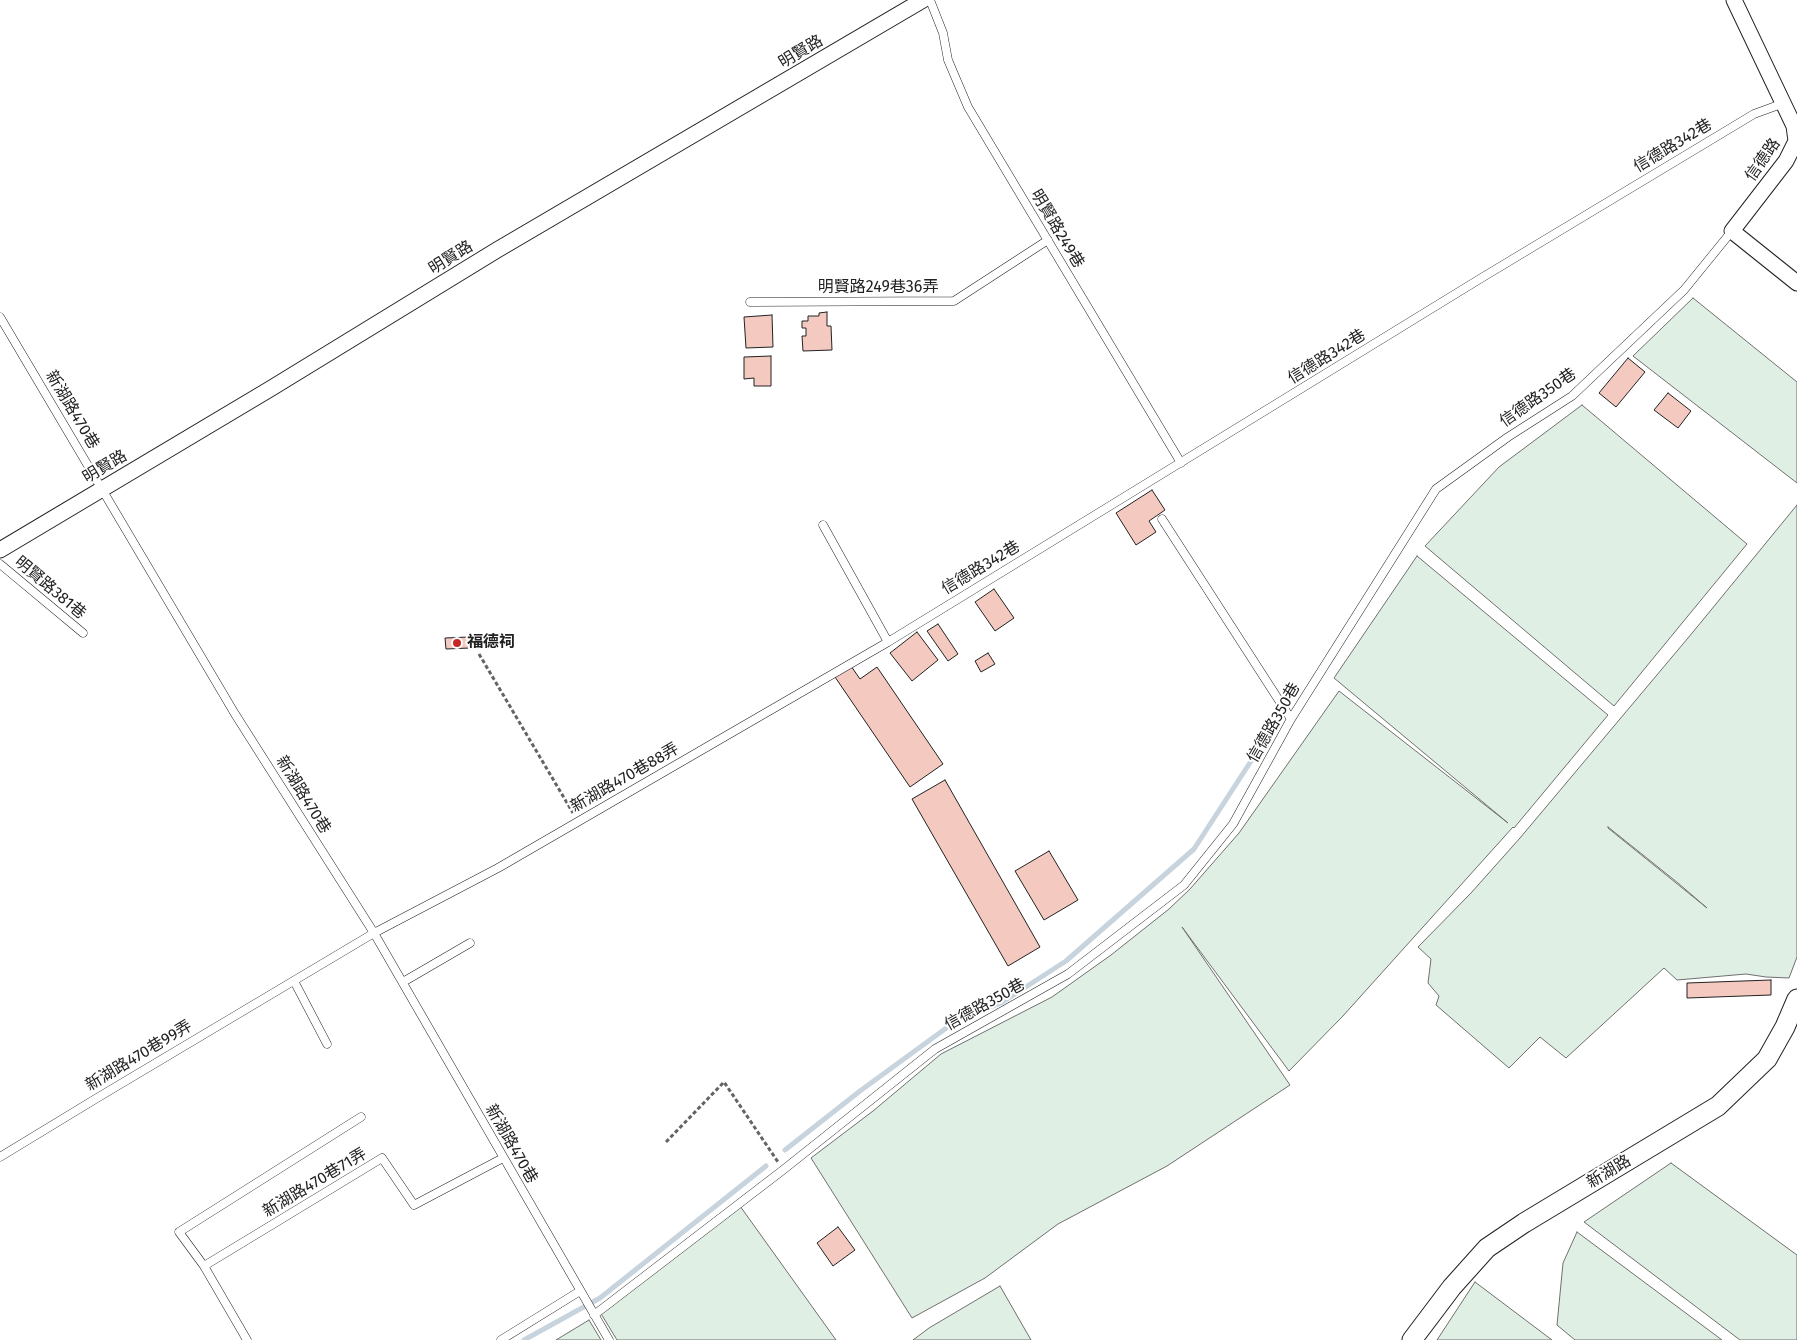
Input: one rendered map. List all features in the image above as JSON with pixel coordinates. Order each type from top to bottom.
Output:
[{"type":"street","name":"明賢路","points":[[0,550],[498,250],[923,0]]},
{"type":"street","name":"信德路","points":[[1732,231],[1786,161],[1797,141],[1794,126],[1784,103],[1734,0]]},
{"type":"street","points":[[1732,231],[1797,283]]},
{"type":"street","name":"新湖路","points":[[1412,1340],[1452,1287],[1487,1248],[1718,1106],[1766,1059],[1785,1027],[1797,999]]},
{"type":"lane","name":"明賢路249巷","points":[[930,0],[943,33],[948,60],[968,107],[1181,463]]},
{"type":"lane","name":"信德路342巷","points":[[888,642],[1483,277],[1754,114],[1784,103]]},
{"type":"lane","name":"信德路350巷","points":[[594,1315],[783,1170],[935,1049],[1068,974],[1184,885],[1233,824],[1291,718],[1436,489],[1508,436],[1572,396],[1684,290],[1732,231]]},
{"type":"lane","name":"明賢路249巷36弄","points":[[750,302],[954,301],[1048,240]]},
{"type":"lane","name":"新湖路470巷","points":[[0,317],[235,714],[374,933],[594,1315]]},
{"type":"lane","points":[[1162,519],[1291,718]]},
{"type":"lane","points":[[823,525],[888,642]]},
{"type":"lane","name":"明賢路381巷","points":[[0,564],[82,633]]},
{"type":"lane","name":"新湖路470巷88弄","points":[[374,933],[498,868],[888,642]]},
{"type":"lane","name":"新湖路470巷99弄","points":[[0,1157],[374,933]]},
{"type":"lane","points":[[403,982],[470,944]]},
{"type":"lane","points":[[294,981],[327,1044]]},
{"type":"lane","name":"新湖路470巷71弄","points":[[247,1340],[204,1266],[180,1232],[361,1118]]},
{"type":"lane","name":"新湖路470巷71弄","points":[[204,1266],[382,1158],[414,1205],[503,1158]]},
{"type":"lane","points":[[502,1340],[580,1291]]},
{"type":"lane","points":[[594,1315],[609,1340]]},
{"type":"path","points":[[479,654],[578,821]]},
{"type":"path","points":[[666,1142],[724,1082],[783,1170]]},
{"type":"green space","points":[[1693,298],[1797,382],[1797,483],[1633,356]]},
{"type":"green space","points":[[1582,405],[1747,544],[1614,706],[1425,546],[1499,467]]},
{"type":"green space","points":[[1797,505],[1797,957],[1789,978],[1746,974],[1677,980],[1664,968],[1566,1058],[1540,1037],[1509,1068],[1436,1005],[1439,996],[1428,983],[1431,959],[1418,947],[1471,893],[1520,838]],"holes":[[[1608,827],[1678,883],[1707,908]]]},
{"type":"green space","points":[[1417,556],[1608,715],[1514,828],[1342,1017],[1289,1071],[1182,927],[1290,1085],[1167,1166],[1058,1224],[985,1278],[912,1318],[811,1158],[873,1111],[941,1054],[1052,997],[1111,955],[1169,909],[1190,889],[1239,833],[1339,691],[1508,823],[1334,678]]},
{"type":"green space","points":[[1671,1163],[1797,1255],[1797,1340],[1740,1340],[1584,1222]]},
{"type":"green space","points":[[740,1206],[836,1340],[617,1340],[600,1312]]},
{"type":"green space","points":[[1577,1232],[1722,1340],[1575,1340],[1557,1325],[1563,1263]]},
{"type":"green space","points":[[1475,1282],[1552,1340],[1437,1340]]},
{"type":"green space","points":[[1000,1286],[1031,1340],[913,1340],[929,1328]]},
{"type":"green space","points":[[589,1320],[601,1340],[556,1340]]},
{"type":"building","points":[[827,312],[827,326],[831,326],[832,350],[803,351],[802,336],[806,336],[806,328],[802,328],[802,321],[808,321],[808,316],[819,316],[819,313]]},
{"type":"building","points":[[772,315],[773,347],[746,348],[744,317]]},
{"type":"building","points":[[771,356],[771,386],[754,386],[754,378],[744,379],[744,357]]},
{"type":"building","points":[[1628,358],[1645,372],[1616,407],[1599,393]]},
{"type":"building","points":[[1668,393],[1691,411],[1678,428],[1654,410]]},
{"type":"building","points":[[1152,490],[1165,510],[1149,521],[1156,532],[1136,545],[1116,513]]},
{"type":"building","points":[[994,589],[1014,618],[995,631],[975,602]]},
{"type":"building","points":[[938,624],[958,654],[948,661],[927,631]]},
{"type":"building","points":[[917,632],[938,660],[912,681],[890,653]]},
{"type":"building","name":"福德祠","points":[[469,637],[470,648],[446,649],[445,638]]},
{"type":"building","points":[[988,653],[995,664],[981,672],[975,661]]},
{"type":"building","points":[[851,666],[860,679],[877,667],[943,764],[910,787],[835,677]]},
{"type":"building","points":[[945,780],[1040,947],[1008,966],[912,799]]},
{"type":"building","points":[[1049,851],[1078,900],[1044,920],[1015,871]]},
{"type":"building","points":[[1771,980],[1771,995],[1687,998],[1687,983]]},
{"type":"building","points":[[838,1227],[855,1250],[833,1266],[817,1243]]},
{"type":"waterway","points":[[785,1150],[860,1091],[960,1018],[1001,1003],[1066,961],[1194,849],[1277,721]]},
{"type":"waterway","points":[[524,1340],[600,1298],[766,1166]]},
{"type":"place","name":"福德祠","points":[[457,643]]}]
